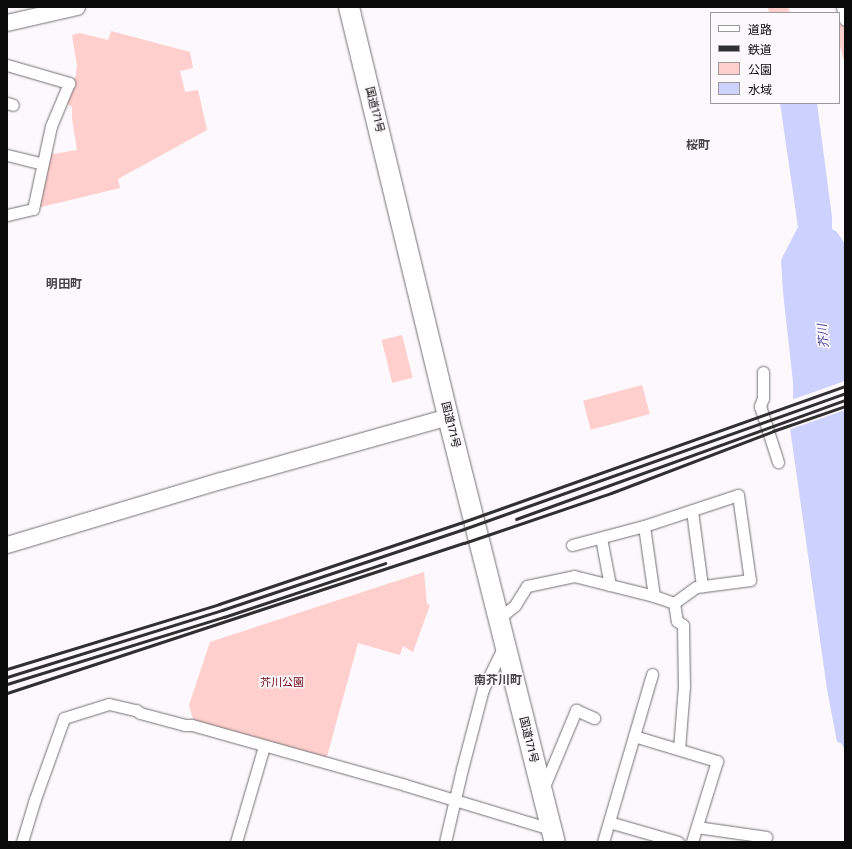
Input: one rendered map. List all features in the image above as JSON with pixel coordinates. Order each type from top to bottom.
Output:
[{"type":"highway","name":"国道171号","points":[[349,7],[504,645],[553,836]]},
{"type":"street","points":[[7,23],[77,7]]},
{"type":"street","points":[[842,7],[845,20]]},
{"type":"street","points":[[7,65],[69,83],[51,126],[33,209],[7,215]]},
{"type":"street","points":[[7,155],[42,164]]},
{"type":"street","points":[[763,372],[764,398],[760,406],[778,462]]},
{"type":"street","points":[[7,545],[221,481],[448,417]]},
{"type":"street","points":[[572,545],[644,526],[738,495],[750,580],[696,587],[674,603]]},
{"type":"street","points":[[692,511],[702,586]]},
{"type":"street","points":[[644,526],[654,596]]},
{"type":"street","points":[[600,538],[610,585]]},
{"type":"street","points":[[498,619],[515,605],[527,586],[574,576],[654,596],[674,603]]},
{"type":"street","points":[[674,603],[677,621],[683,625],[684,686],[679,749]]},
{"type":"street","points":[[446,842],[454,801],[483,689],[504,645]]},
{"type":"street","points":[[603,842],[652,674]]},
{"type":"street","points":[[22,842],[35,799],[64,718],[109,704],[122,706],[185,725],[405,785],[553,836]]},
{"type":"street","points":[[541,794],[576,710],[594,718]]},
{"type":"street","points":[[634,736],[717,761],[692,842]]},
{"type":"street","points":[[236,842],[264,746]]},
{"type":"street","points":[[609,822],[678,842]]},
{"type":"street","points":[[697,826],[766,837]]},
{"type":"green space","points":[[767,7],[788,7],[790,12],[770,12]]},
{"type":"green space","points":[[840,14],[842,15],[845,30],[845,65],[840,46]]},
{"type":"green space","points":[[111,31],[190,52],[193,68],[180,71],[185,92],[198,90],[207,130],[118,179],[120,188],[37,208],[48,155],[77,150],[72,118],[72,107],[64,102],[76,75],[77,65],[72,35],[79,33],[108,40]]},
{"type":"green space","points":[[402,335],[413,378],[392,383],[382,340]]},
{"type":"green space","points":[[642,385],[650,414],[591,430],[583,401]]},
{"type":"green space","name":"芥川公園","points":[[424,572],[427,604],[430,605],[413,652],[403,646],[400,655],[358,643],[326,760],[194,723],[189,705],[210,642]]},
{"type":"water","name":"芥川","points":[[780,104],[817,104],[832,217],[832,229],[837,232],[845,244],[845,750],[841,743],[837,742],[827,689],[789,421],[793,405],[793,382],[781,260],[798,227]]},
{"type":"pier","points":[[845,381],[845,410],[788,430],[787,421],[791,400]]},
{"type":"railway","points":[[7,669],[219,604],[460,523],[845,386]]},
{"type":"railway","points":[[7,677],[222,610],[461,530],[845,393]]},
{"type":"railway","points":[[516,519],[845,400]]},
{"type":"railway","points":[[7,693],[464,543],[611,493],[773,431],[845,406]]},
{"type":"railway","points":[[7,684],[224,617],[385,563]]},
{"type":"district","name":"桜町","points":[[698,146]]},
{"type":"district","name":"明田町","points":[[64,285]]},
{"type":"district","name":"南芥川町","points":[[498,681]]}]
